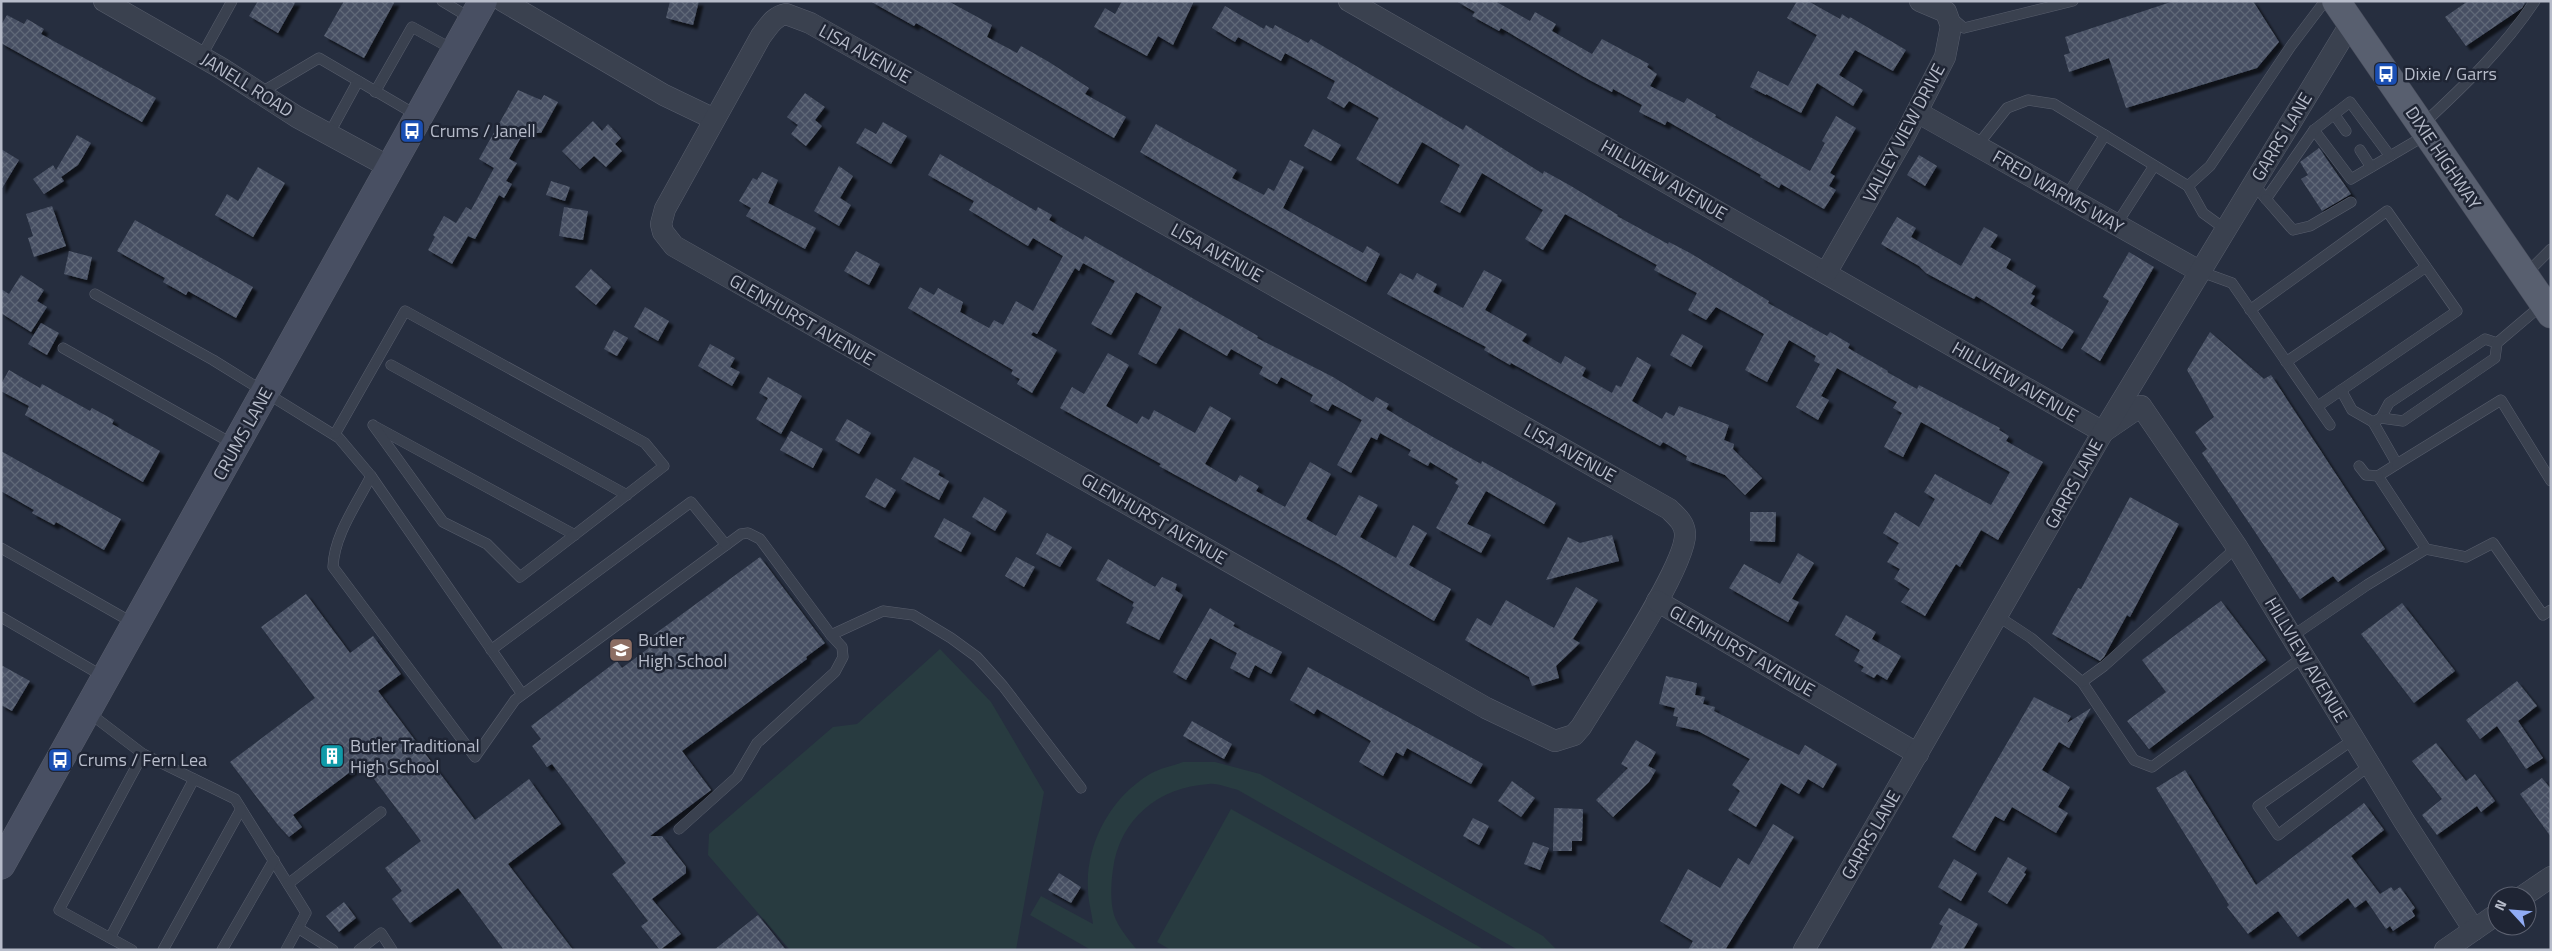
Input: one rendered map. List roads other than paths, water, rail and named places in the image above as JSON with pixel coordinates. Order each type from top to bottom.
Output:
[{"type":"main road","name":"DIXIE HIGHWAY","points":[[2336,1],[2547,309]]},
{"type":"main road","name":"CRUMS LANE","points":[[1,865],[478,10]]},
{"type":"street","name":"JANELL ROAD","points":[[104,1],[328,134],[391,168]]},
{"type":"street","points":[[503,1],[664,95],[714,119]]},
{"type":"street","name":"HILLVIEW AVENUE","points":[[1348,1],[2103,432],[2141,406],[2236,546],[2303,657],[2474,930]]},
{"type":"street","points":[[1920,1],[1944,7]]},
{"type":"street","name":"VALLEY VIEW DRIVE","points":[[1826,273],[1917,112],[1945,57],[1951,26],[1944,7]]},
{"type":"street","name":"LISA AVENUE","points":[[714,119],[770,24],[780,15],[786,14],[810,23],[1669,509],[1683,524],[1685,535],[1682,550],[1670,579],[1657,601]]},
{"type":"street","name":"GARRS LANE","points":[[1804,950],[1999,617],[2103,432],[2199,271],[2225,229],[2260,191],[2351,23]]},
{"type":"street","name":"FRED WARMS WAY","points":[[1917,112],[2199,271]]},
{"type":"street","name":"GLENHURST AVENUE","points":[[714,119],[665,209],[661,224],[663,232],[674,246],[1486,708],[1555,741],[1574,734],[1581,727],[1657,601],[1918,754]]},
{"type":"street","points":[[2537,886],[2551,877]]},
{"type":"street","points":[[2445,950],[2487,921]]},
{"type":"lane","points":[[201,57],[232,1]]},
{"type":"lane","points":[[442,1],[478,10]]},
{"type":"lane","points":[[1944,7],[1964,28],[2073,1]]},
{"type":"lane","points":[[2188,186],[2210,166],[2291,46],[2325,1]]},
{"type":"lane","points":[[2314,130],[2351,179],[2390,156],[2424,130],[2518,27],[2535,1]]},
{"type":"lane","points":[[375,92],[412,27],[456,51]]},
{"type":"lane","points":[[260,93],[319,58],[420,117]]},
{"type":"lane","points":[[328,134],[358,81]]},
{"type":"lane","points":[[1978,146],[2007,108],[2028,100],[2054,104],[2188,186],[2203,213],[2225,229]]},
{"type":"lane","points":[[2351,202],[2310,226],[2293,230],[2260,191],[2314,130],[2350,102],[2390,156]]},
{"type":"lane","points":[[2334,114],[2346,131]]},
{"type":"lane","points":[[2066,197],[2105,135]]},
{"type":"lane","points":[[2360,150],[2371,167]]},
{"type":"lane","points":[[2116,225],[2154,166]]},
{"type":"lane","points":[[2250,310],[2387,211],[2456,311],[2318,406]]},
{"type":"lane","points":[[2524,276],[2551,249]]},
{"type":"lane","points":[[2286,362],[2426,267]]},
{"type":"lane","points":[[2199,271],[2232,284],[2330,424]]},
{"type":"lane","points":[[95,294],[266,392],[335,434],[354,453],[371,476],[522,694]]},
{"type":"lane","points":[[2341,390],[2352,410],[2377,420],[2402,421],[2495,358],[2497,343],[2547,309]]},
{"type":"lane","points":[[335,434],[405,311],[645,443],[664,466],[575,535],[520,577],[487,544],[443,522],[373,425],[575,535]]},
{"type":"lane","points":[[2377,420],[2389,403],[2485,340],[2497,343]]},
{"type":"lane","points":[[63,348],[236,446]]},
{"type":"lane","points":[[391,365],[626,495]]},
{"type":"lane","points":[[2359,466],[2366,474],[2378,476],[2501,400],[2551,481]]},
{"type":"lane","points":[[2377,420],[2397,464]]},
{"type":"lane","points":[[371,476],[333,555],[333,567],[475,757],[515,700],[522,694],[741,534],[748,533],[760,539],[831,635],[842,647],[843,657],[835,672],[757,743],[737,777],[679,829]]},
{"type":"lane","points":[[2378,476],[2426,549]]},
{"type":"lane","points":[[491,650],[691,502],[726,545]]},
{"type":"lane","points":[[2291,637],[2367,585],[2426,549],[2466,557],[2492,543],[2543,615],[2551,610]]},
{"type":"lane","points":[[2082,682],[2104,666],[2236,546]]},
{"type":"lane","points":[[1,548],[136,624]]},
{"type":"lane","points":[[831,635],[883,611],[913,615],[951,638],[977,657],[1003,686],[1081,788]]},
{"type":"lane","points":[[1999,617],[2031,638],[2082,682],[2134,760],[2152,767],[2303,657]]},
{"type":"lane","points":[[1,618],[106,678]]},
{"type":"lane","points":[[88,712],[143,754],[235,799],[306,913],[286,950]]},
{"type":"lane","points":[[2354,739],[2258,806],[2278,835],[2370,765]]},
{"type":"lane","points":[[132,950],[59,910],[143,754]]},
{"type":"lane","points":[[110,938],[194,779]]},
{"type":"lane","points":[[163,950],[241,809]]},
{"type":"lane","points":[[288,884],[381,812]]},
{"type":"lane","points":[[222,950],[274,860]]},
{"type":"lane","points":[[298,928],[333,950]]},
{"type":"lane","points":[[359,950],[381,933],[392,950]]},
{"type":"place","name":"Dixie / Garrs","points":[[2386,74]]},
{"type":"place","name":"Crums / Janell","points":[[412,131]]},
{"type":"place","name":"Butler High School","points":[[621,650]]},
{"type":"place","name":"Butler Traditional High School","points":[[332,756]]},
{"type":"place","name":"Crums / Fern Lea","points":[[60,760]]}]
